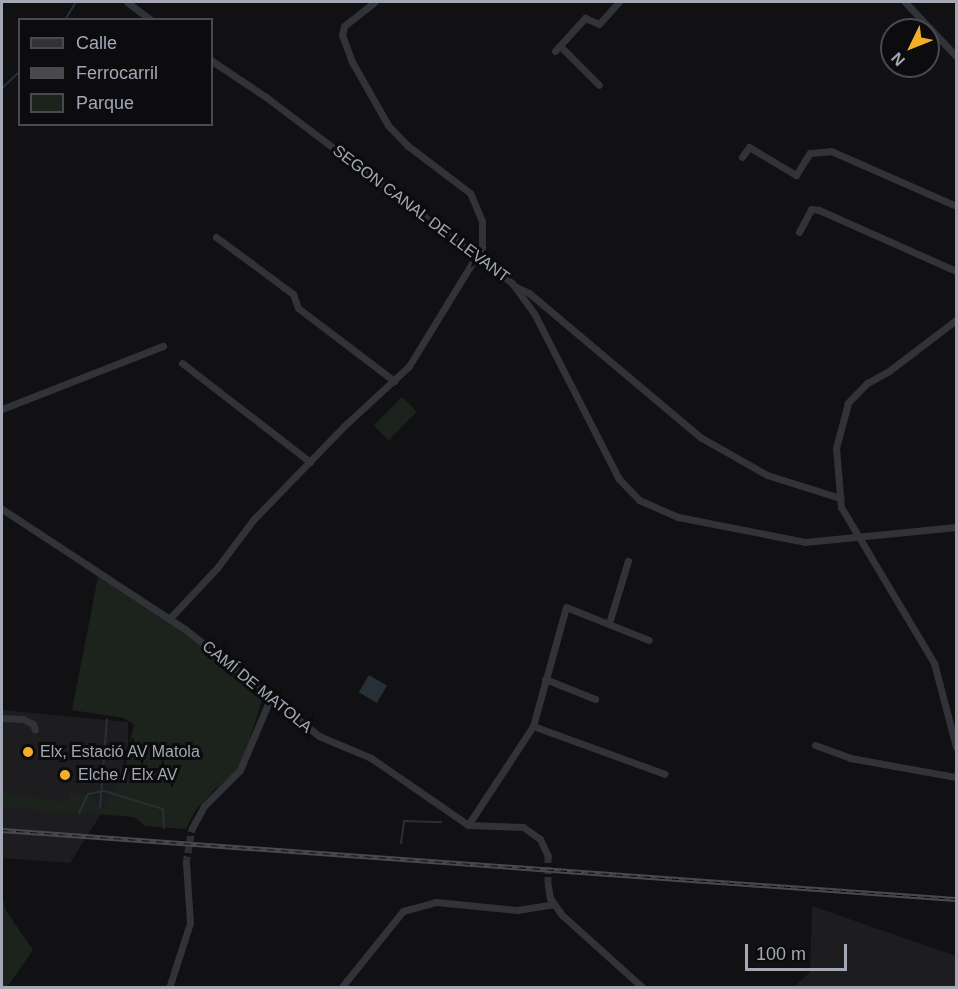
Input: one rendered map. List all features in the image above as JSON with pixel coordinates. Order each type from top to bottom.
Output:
[{"type":"street","points":[[127,2],[148,18]]},
{"type":"street","points":[[170,618],[217,568],[253,520],[394,381],[418,354],[478,257],[482,221],[470,193],[408,146],[388,125],[352,62],[342,35],[344,26],[375,2]]},
{"type":"street","points":[[599,85],[557,49],[585,18],[599,24],[619,2]]},
{"type":"street","points":[[905,2],[957,56]]},
{"type":"street","name":"SEGON CANAL DE LLEVANT","points":[[213,62],[514,286],[535,315],[618,479],[639,500],[678,517],[805,542],[957,527]]},
{"type":"street","points":[[742,157],[748,147],[796,175],[810,153],[831,151],[957,206]]},
{"type":"street","points":[[799,232],[811,209],[819,210],[957,271]]},
{"type":"street","points":[[216,237],[293,294],[298,308],[394,381]]},
{"type":"street","points":[[514,286],[529,293],[700,437],[767,475],[840,498]]},
{"type":"street","points":[[957,320],[889,371],[870,379],[848,403],[836,448],[840,498],[857,538],[934,663],[957,747]]},
{"type":"street","points":[[2,409],[163,346]]},
{"type":"street","points":[[182,363],[310,462]]},
{"type":"street","name":"CAMÍ DE MATOLA","points":[[2,509],[170,618],[319,736],[371,758],[468,825]]},
{"type":"street","points":[[609,623],[628,561]]},
{"type":"street","points":[[468,825],[533,726],[566,608],[649,640]]},
{"type":"street","points":[[545,679],[596,699]]},
{"type":"street","points":[[192,828],[204,806],[240,770],[270,699]]},
{"type":"street","points":[[2,718],[23,719],[33,724],[35,730]]},
{"type":"street","points":[[533,726],[664,774]]},
{"type":"street","points":[[815,745],[850,758],[957,777]]},
{"type":"street","points":[[468,825],[523,827],[540,839],[548,856]]},
{"type":"street","points":[[169,987],[190,923],[186,863]]},
{"type":"street","points":[[548,886],[554,904],[643,987]]},
{"type":"street","points":[[341,987],[403,911],[436,902],[517,910],[554,904]]},
{"type":"shaded area","points":[[369,675],[387,686],[377,703],[359,692]]},
{"type":"shaded area","points":[[2,710],[128,722],[128,745],[118,787],[70,863],[2,858]]},
{"type":"shaded area","points":[[812,906],[956,956],[956,987],[794,987],[810,972]]},
{"type":"green space","points":[[402,397],[417,412],[389,440],[374,425]]},
{"type":"green space","points":[[98,577],[182,626],[262,700],[240,770],[215,789],[195,811],[186,829],[145,826],[134,817],[2,807],[2,793],[61,802],[69,800],[70,793],[92,795],[97,807],[103,808],[123,777],[134,724],[123,718],[72,710]]},
{"type":"green space","points":[[2,894],[6,911],[33,950],[7,987],[2,987]]},
{"type":"waterway","points":[[66,18],[76,2]]},
{"type":"waterway","points":[[2,88],[18,73]]},
{"type":"waterway","points":[[100,808],[107,719]]},
{"type":"waterway","points":[[79,813],[88,794],[104,791],[163,809],[164,828]]},
{"type":"waterway","points":[[401,843],[404,821],[441,822]]},
{"type":"tunnel","points":[[186,863],[192,828]]},
{"type":"tunnel","points":[[548,856],[548,886]]},
{"type":"railway","points":[[2,830],[956,899]]},
{"type":"place","name":"Elx, Estació AV Matola","points":[[28,752]]},
{"type":"place","name":"Elche / Elx AV","points":[[65,775]]}]
